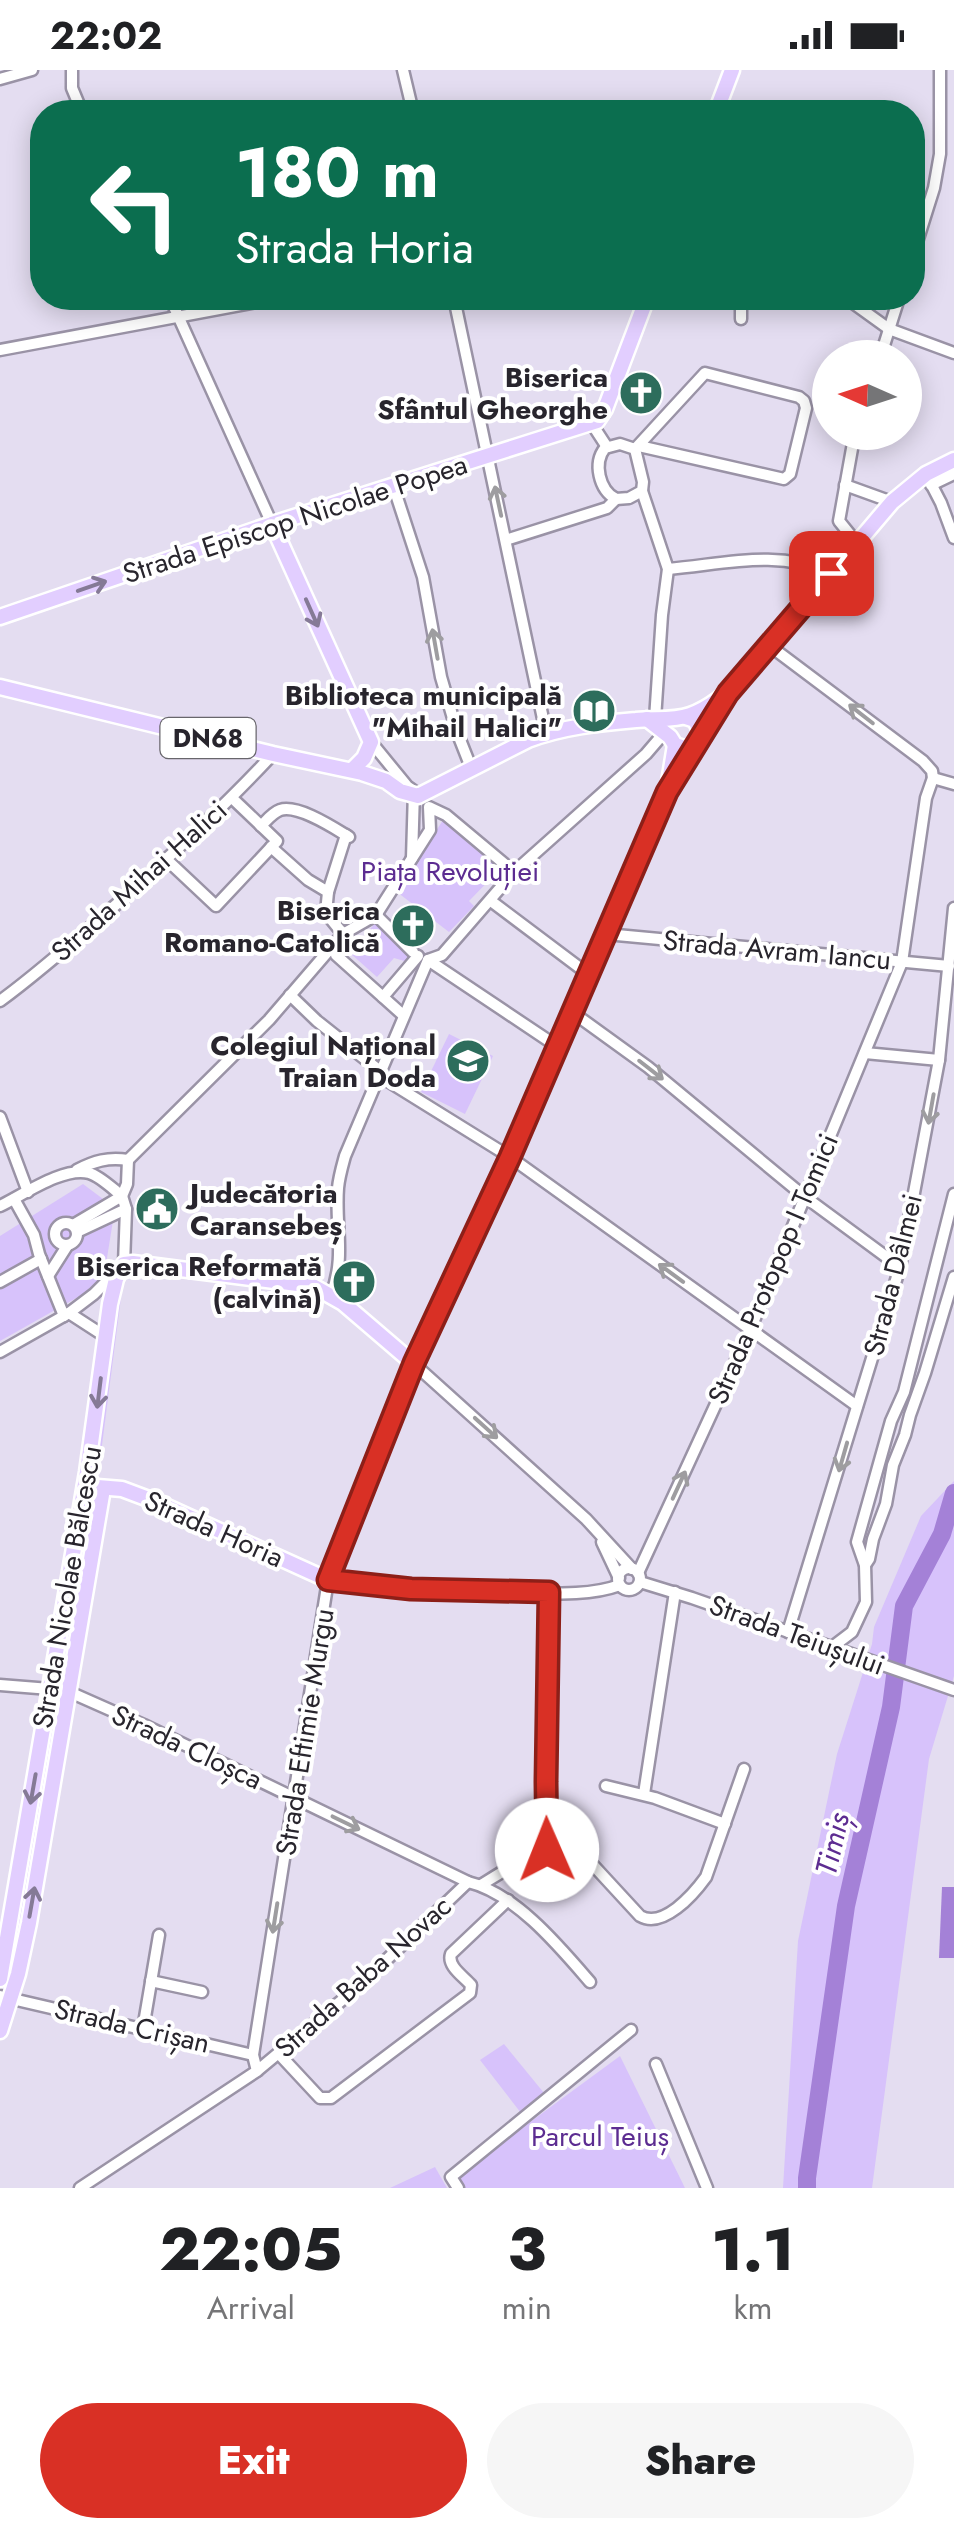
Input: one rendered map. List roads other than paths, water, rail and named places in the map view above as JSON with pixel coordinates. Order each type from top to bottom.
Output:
[{"type":"main road","points":[[721,100],[732,70]]},
{"type":"main road","points":[[592,424],[605,409],[642,310]]},
{"type":"main road","name":"Strada Episcop Nicolae Popea","points":[[0,617],[272,524],[592,424]]},
{"type":"main road","points":[[667,792],[728,693],[856,542],[892,502],[938,476],[954,460]]},
{"type":"main road","points":[[272,524],[371,742],[364,758],[352,770]]},
{"type":"main road","name":"DN68","points":[[0,687],[352,770],[386,781],[414,796]]},
{"type":"main road","points":[[667,792],[670,727],[728,693]]},
{"type":"main road","points":[[414,796],[546,733],[681,718],[698,724],[698,740]]},
{"type":"main road","points":[[650,719],[684,748],[698,740]]},
{"type":"main road","name":"Strada Eftimie Murgu","points":[[328,1580],[414,1363],[510,1157],[667,792]]},
{"type":"main road","points":[[124,1264],[306,1284],[331,1294],[414,1363]]},
{"type":"main road","name":"Strada Nicolae Bălcescu","points":[[0,1979],[85,1486],[112,1291],[124,1264]]},
{"type":"main road","name":"Strada Horia","points":[[85,1486],[122,1489],[154,1501],[328,1580]]},
{"type":"main road","name":"Strada Nicolae Bălcescu","points":[[0,2032],[6,1997],[29,1922],[104,1489]]},
{"type":"street","points":[[0,79],[32,70]]},
{"type":"street","points":[[72,70],[77,100]]},
{"type":"street","points":[[403,70],[410,100]]},
{"type":"street","points":[[925,217],[940,154],[940,70]]},
{"type":"street","points":[[176,310],[272,524]]},
{"type":"street","points":[[0,350],[207,310]]},
{"type":"street","points":[[457,310],[546,733]]},
{"type":"street","points":[[741,310],[741,318]]},
{"type":"street","points":[[863,310],[889,329],[954,353]]},
{"type":"street","points":[[886,340],[896,310]]},
{"type":"street","points":[[616,500],[606,492],[598,468],[600,452],[620,444],[784,479],[790,474],[806,408],[800,397],[705,374],[637,447]]},
{"type":"street","points":[[592,424],[607,447]]},
{"type":"street","points":[[637,447],[642,491],[668,569],[650,719]]},
{"type":"street","points":[[852,450],[839,520],[856,542]]},
{"type":"street","points":[[938,476],[954,538]]},
{"type":"street","points":[[394,485],[423,578],[441,677],[472,770]]},
{"type":"street","points":[[845,485],[892,502]]},
{"type":"street","points":[[506,540],[607,508],[616,500],[642,491]]},
{"type":"street","points":[[668,569],[780,559],[809,563],[831,573]]},
{"type":"street","points":[[770,646],[922,762],[932,771],[933,778],[954,784]]},
{"type":"street","points":[[383,996],[420,956],[442,955],[514,872],[646,754],[670,738]]},
{"type":"street","points":[[371,742],[414,791],[412,858]]},
{"type":"street","name":"Strada Mihai Halici","points":[[0,1001],[166,859],[232,798],[272,754]]},
{"type":"street","name":"Strada Protopop I Tomici","points":[[637,1575],[750,1330],[902,962],[926,798],[933,778]]},
{"type":"street","points":[[232,798],[308,880],[328,892]]},
{"type":"street","points":[[75,1229],[122,1196],[128,1160],[256,1032],[344,934],[376,916],[430,830],[430,807],[446,815],[514,872]]},
{"type":"street","points":[[261,826],[270,815],[287,808],[308,814],[348,836],[328,892],[326,913],[344,934]]},
{"type":"street","points":[[166,859],[216,906],[274,844]]},
{"type":"street","points":[[491,901],[588,974]]},
{"type":"street","name":"Strada Dâlmei","points":[[788,1632],[900,1267],[939,1060],[954,908]]},
{"type":"street","points":[[376,916],[420,956],[558,1048]]},
{"type":"street","name":"Strada Avram Iancu","points":[[606,934],[949,966]]},
{"type":"street","points":[[336,955],[403,1014]]},
{"type":"street","points":[[331,1294],[341,1253],[340,1176],[351,1138],[403,1014],[420,956]]},
{"type":"street","points":[[290,995],[379,1073],[510,1157],[857,1406]]},
{"type":"street","points":[[572,1012],[648,1068],[805,1197],[900,1267]]},
{"type":"street","points":[[865,1053],[939,1060]]},
{"type":"street","points":[[0,1117],[28,1192]]},
{"type":"street","points":[[0,1206],[92,1162],[128,1160]]},
{"type":"street","points":[[72,1173],[92,1173],[122,1196]]},
{"type":"street","points":[[832,1648],[852,1632],[866,1602],[864,1565],[857,1542],[890,1421],[904,1392],[954,1194]]},
{"type":"street","name":"Strada Nicolae Bălcescu","points":[[122,1196],[126,1210],[124,1264]]},
{"type":"street","points":[[14,1199],[34,1235],[40,1259],[66,1314],[106,1337]]},
{"type":"street","points":[[75,1229],[126,1210]]},
{"type":"street","points":[[48,1276],[76,1239],[75,1229],[66,1222],[59,1224],[54,1234],[57,1242],[67,1246]]},
{"type":"street","points":[[34,1235],[54,1234]]},
{"type":"street","points":[[0,1282],[40,1259]]},
{"type":"street","points":[[0,1352],[66,1314],[94,1294],[124,1264]]},
{"type":"street","points":[[864,1565],[954,1276]]},
{"type":"street","points":[[414,1363],[546,1481],[637,1575]]},
{"type":"street","points":[[598,1532],[619,1582]]},
{"type":"street","points":[[619,1582],[623,1570],[637,1575]]},
{"type":"street","name":"Strada Horia","points":[[328,1580],[411,1589],[594,1592],[619,1582],[626,1590],[633,1590],[637,1575]]},
{"type":"street","name":"Strada Teiușului","points":[[637,1575],[818,1644],[951,1689]]},
{"type":"street","name":"Strada Eftimie Murgu","points":[[253,2055],[328,1580]]},
{"type":"street","points":[[547,1850],[549,1592]]},
{"type":"street","points":[[644,1794],[675,1592]]},
{"type":"street","name":"Strada Cloșca","points":[[0,1684],[68,1692],[508,1900]]},
{"type":"street","points":[[481,1885],[547,1850],[568,1847],[577,1849],[640,1916],[656,1920],[706,1878],[744,1770]]},
{"type":"street","points":[[606,1786],[644,1794],[726,1824]]},
{"type":"street","name":"Strada Baba Novac","points":[[80,2188],[279,2054],[359,1986],[468,1882]]},
{"type":"street","points":[[279,2054],[320,2098],[331,2098],[470,1993],[470,1985],[451,1964],[451,1954],[508,1900],[590,1982]]},
{"type":"street","points":[[143,2029],[159,1935]]},
{"type":"street","points":[[151,1980],[202,1992]]},
{"type":"street","name":"Strada Crișan","points":[[6,1997],[253,2055]]},
{"type":"street","points":[[458,2188],[450,2177],[631,2030]]},
{"type":"street","name":"Strada Baba Novac","points":[[253,2055],[257,2071]]},
{"type":"street","points":[[656,2064],[707,2188]]},
{"type":"waterway","name":"Timiș","points":[[807,2188],[846,1906],[891,1707],[904,1606],[942,1534],[954,1493]]},
{"type":"place","name":"Biserica Sfântul Gheorghe","points":[[641,393]]},
{"type":"place","name":"Biblioteca municipală \"Mihail Halici\"","points":[[594,711]]},
{"type":"place","name":"Biserica Romano-Catolică","points":[[413,926]]},
{"type":"place","name":"Colegiul Național Traian Doda","points":[[468,1061]]},
{"type":"place","name":"Judecătoria Caransebeș","points":[[157,1209]]},
{"type":"place","name":"Biserica Reformată (calvină)","points":[[354,1282]]},
{"type":"park label","name":"Piața Revoluției","points":[[450,871]]},
{"type":"park label","name":"Parcul Teiuș","points":[[600,2136]]}]
